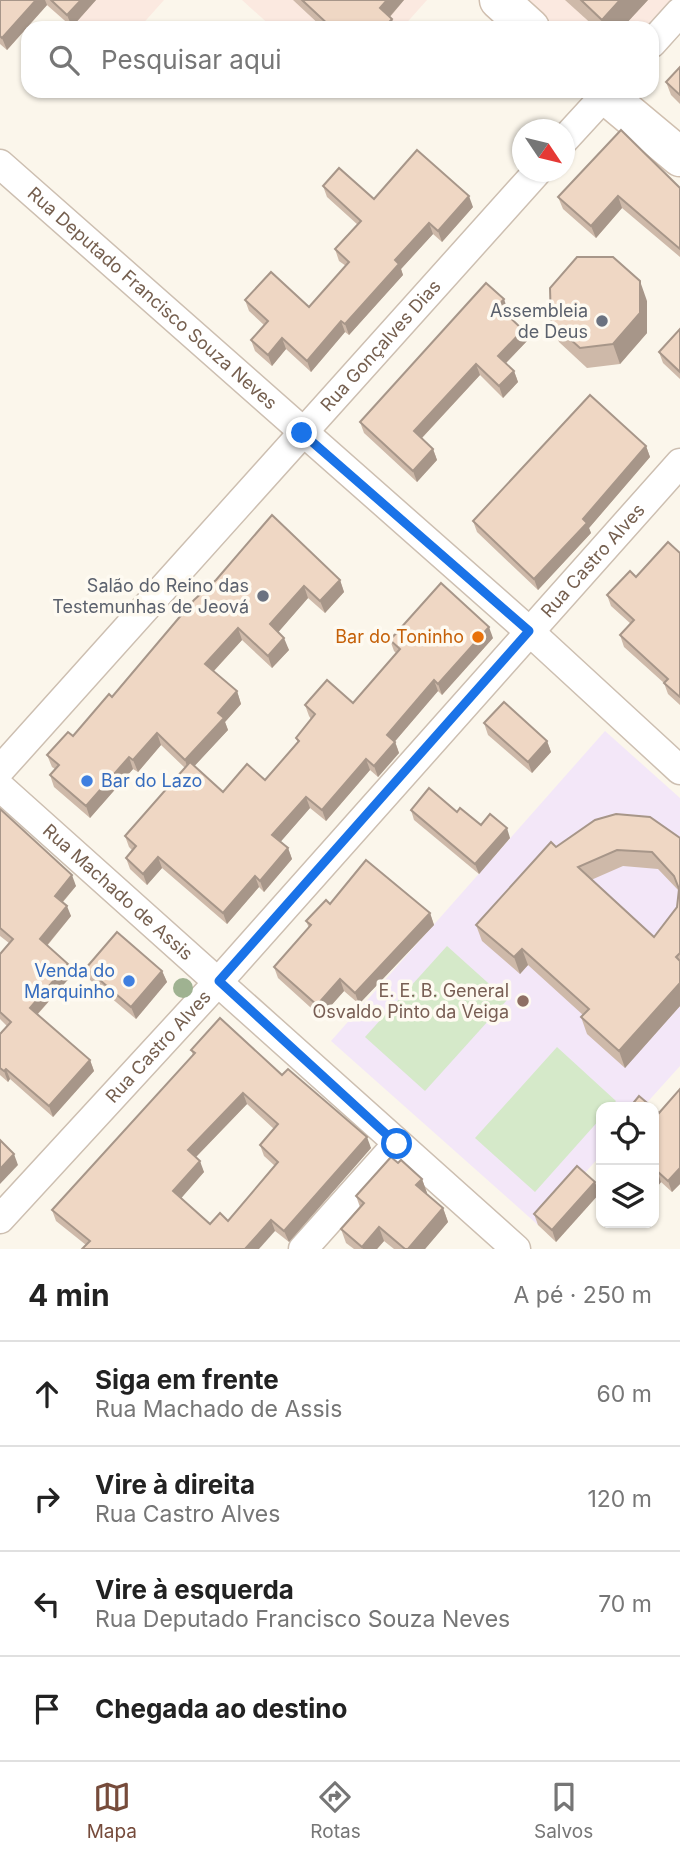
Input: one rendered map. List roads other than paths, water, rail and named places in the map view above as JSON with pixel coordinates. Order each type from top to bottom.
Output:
[{"type":"street","points":[[499,0],[522,21]]},
{"type":"street","points":[[659,35],[680,12]]},
{"type":"street","points":[[575,129],[600,98]]},
{"type":"street","points":[[612,98],[680,157]]},
{"type":"street","name":"Rua Deputado Francisco Souza Neves","points":[[0,164],[529,631],[680,770]]},
{"type":"street","name":"Rua Gonçalves Dias","points":[[0,769],[528,182]]},
{"type":"street","name":"Rua Castro Alves","points":[[0,1219],[219,981],[680,463]]},
{"type":"street","name":"Rua Machado de Assis","points":[[0,787],[516,1249]]},
{"type":"street","points":[[303,1249],[397,1144]]},
{"type":"place","name":"Assembleia de Deus","points":[[602,321]]},
{"type":"place","name":"Salão do Reino das Testemunhas de Jeová","points":[[263,596]]},
{"type":"place","name":"Bar do Toninho","points":[[478,637]]},
{"type":"place","name":"Bar do Lazo","points":[[87,781]]},
{"type":"place","name":"Venda do Marquinho","points":[[129,981]]},
{"type":"place","name":"E. E. B. General Osvaldo Pinto da Veiga","points":[[523,1001]]}]
